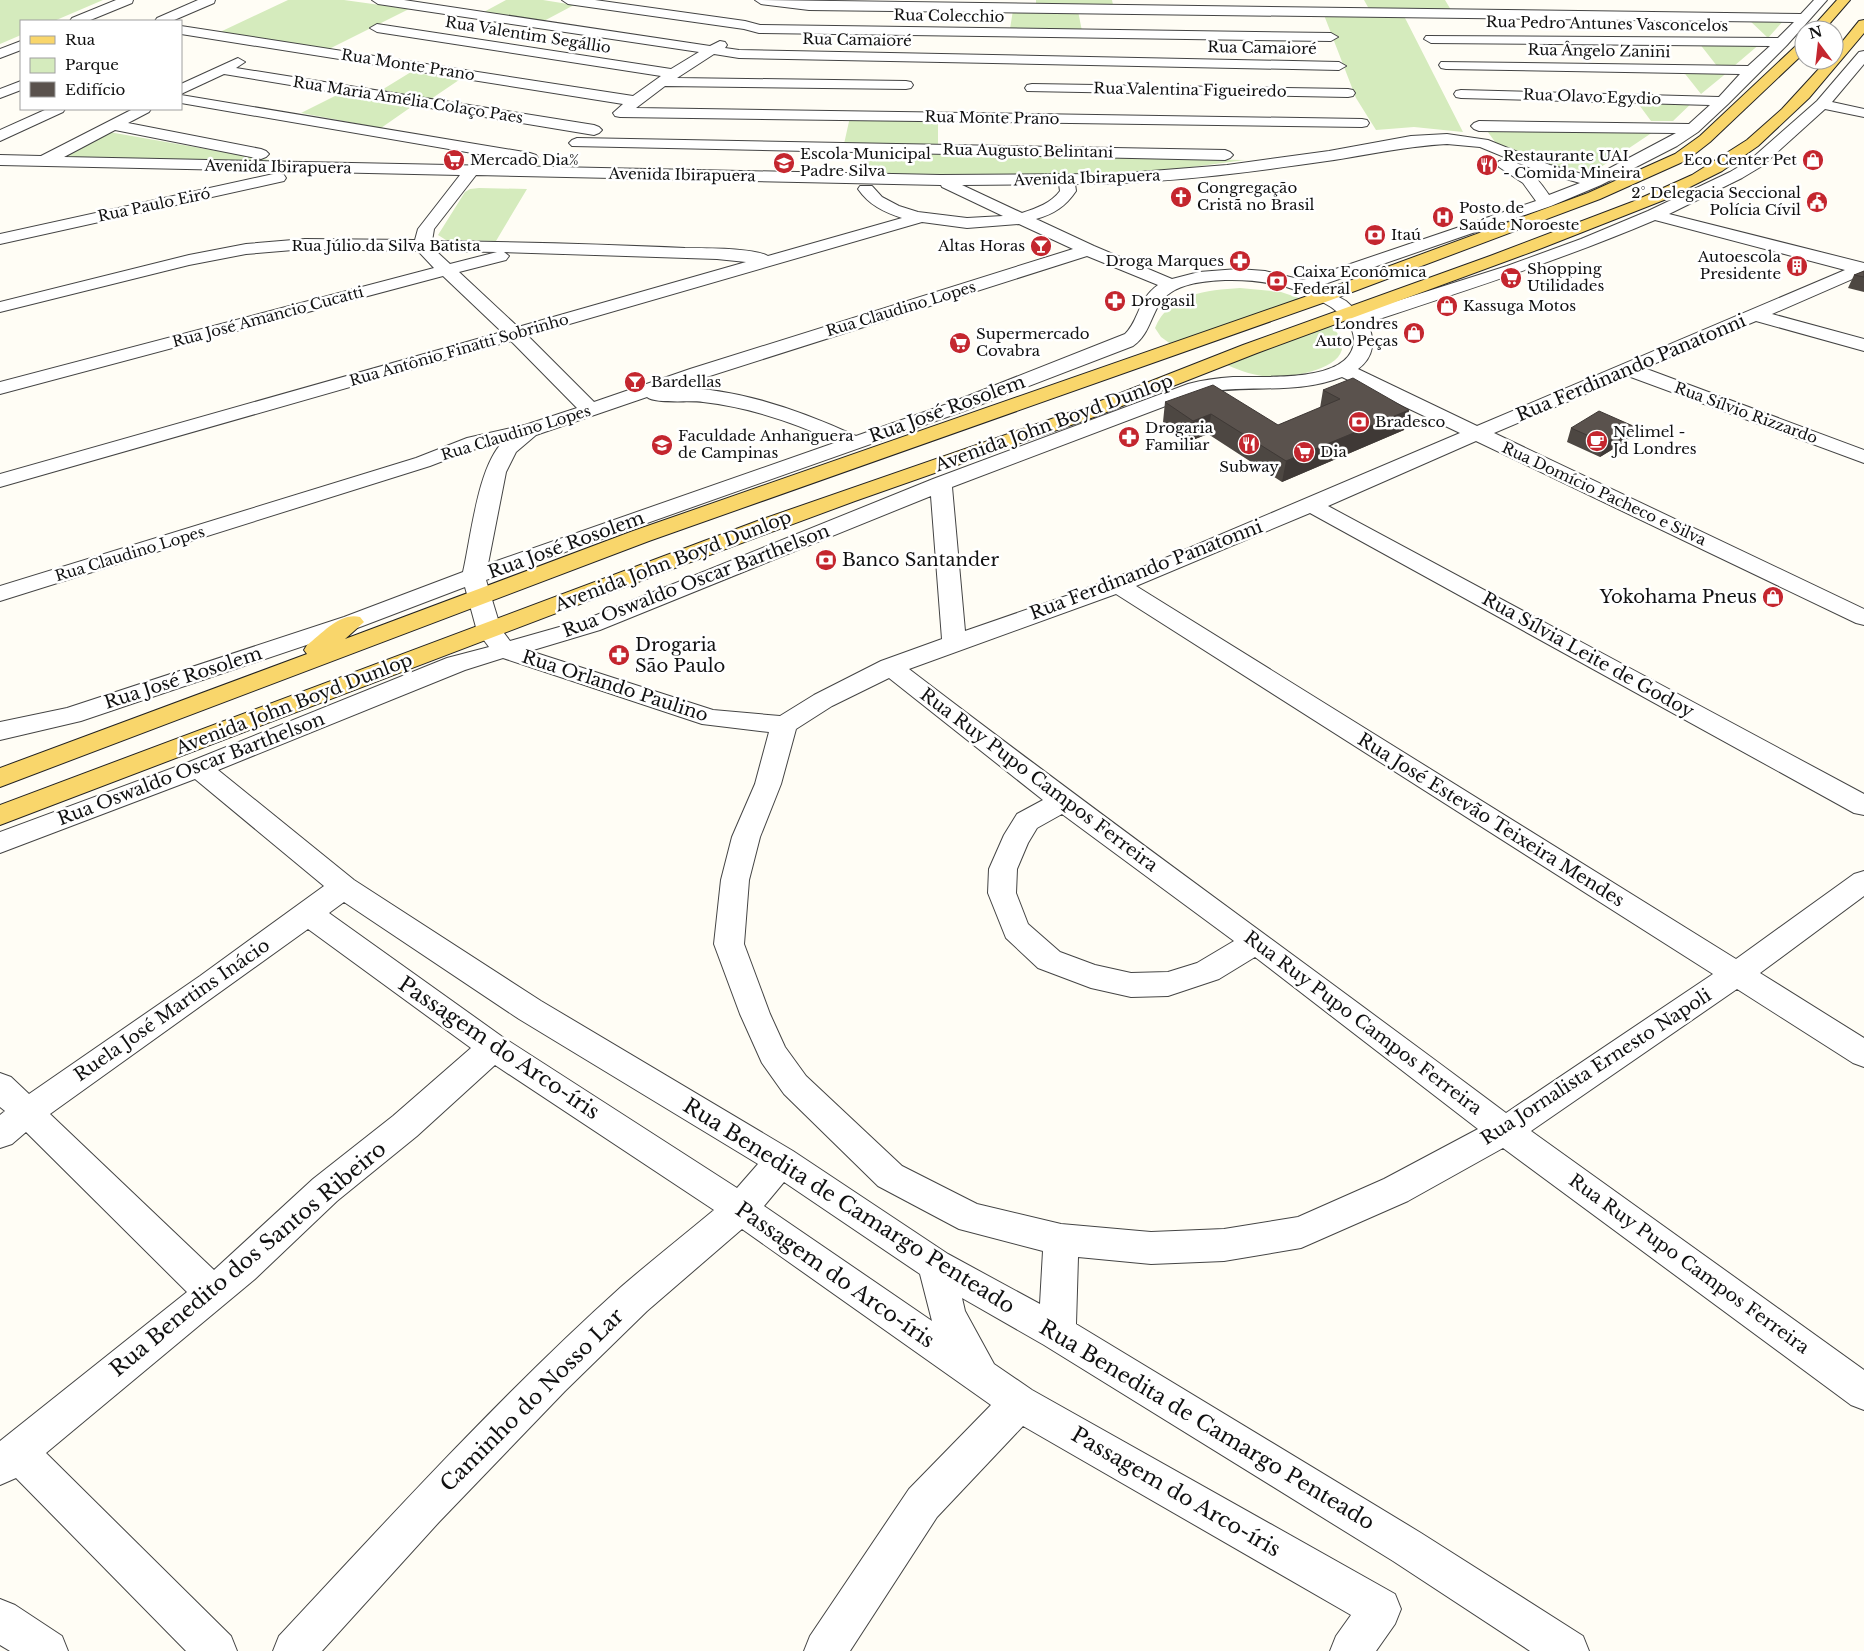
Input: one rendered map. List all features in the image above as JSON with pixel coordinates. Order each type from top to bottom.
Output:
[{"type":"main road","points":[[1826,20],[1844,0]]},
{"type":"main road","name":"Avenida John Boyd Dunlop","points":[[0,815],[774,522],[1093,410],[1352,316],[1660,196],[1738,154],[1781,117],[1849,44],[1864,24]]},
{"type":"main road","name":"Avenida John Boyd Dunlop","points":[[0,778],[291,669],[477,587],[641,536],[1325,296],[1594,196],[1681,157],[1705,139],[1794,55]]},
{"type":"main road","points":[[291,669],[352,622]]},
{"type":"street","points":[[79,20],[126,0]]},
{"type":"street","points":[[164,20],[209,0]]},
{"type":"street","name":"Rua Camaioré","points":[[378,0],[739,54],[1032,60],[1335,51]]},
{"type":"street","name":"Rua Colecchio","points":[[568,0],[744,25],[759,29],[1335,51]]},
{"type":"street","points":[[761,0],[809,6],[1805,18]]},
{"type":"street","points":[[1303,286],[1545,202],[1595,182],[1672,143],[1693,129],[1723,101],[1821,0]]},
{"type":"street","points":[[182,99],[549,165],[594,130],[714,49],[744,25],[780,1]]},
{"type":"street","name":"Rua Valentim Segállio","points":[[420,6],[373,30],[669,78],[906,85]]},
{"type":"street","points":[[1323,13],[1348,93],[1362,123],[1379,152]]},
{"type":"street","points":[[1419,14],[1474,118],[1485,148]]},
{"type":"street","points":[[89,16],[117,20]]},
{"type":"street","name":"Rua Monte Prano","points":[[182,30],[635,102]]},
{"type":"street","points":[[189,45],[211,34]]},
{"type":"street","name":"Rua Pedro Antunes Vasconcelos","points":[[1431,39],[1782,42]]},
{"type":"street","points":[[182,90],[278,44]]},
{"type":"street","points":[[328,52],[344,44]]},
{"type":"street","points":[[0,54],[20,45]]},
{"type":"street","points":[[940,180],[1088,250],[1172,285],[1198,278],[1227,275],[1269,278],[1303,286],[1325,296],[1352,316],[1513,270],[1587,244],[1654,215],[1756,163],[1822,104],[1864,55]]},
{"type":"street","points":[[900,116],[912,58]]},
{"type":"street","points":[[1029,118],[1032,60]]},
{"type":"street","name":"Rua Ângelo Zanini","points":[[1446,66],[1752,70]]},
{"type":"street","name":"Rua Maria Amélia Colaço Paes","points":[[222,70],[594,130]]},
{"type":"street","points":[[0,94],[19,78]]},
{"type":"street","name":"Rua Valentina Figueiredo","points":[[1032,88],[1348,93]]},
{"type":"street","name":"Rua Olavo Egydio","points":[[1461,94],[1723,101]]},
{"type":"street","points":[[1822,104],[1864,113]]},
{"type":"street","points":[[0,136],[56,110]]},
{"type":"street","points":[[0,152],[35,164],[142,110]]},
{"type":"street","name":"Rua Monte Prano","points":[[622,112],[1362,123]]},
{"type":"street","points":[[1474,118],[1693,129]]},
{"type":"street","points":[[113,125],[297,161],[306,164],[307,168]]},
{"type":"street","name":"Rua Augusto Belintani","points":[[577,143],[1329,156]]},
{"type":"street","name":"Avenida Ibirapuera","points":[[549,165],[866,189],[963,190],[1067,185],[1114,179],[1228,170],[1329,156],[1485,148],[1544,168],[1595,182]]},
{"type":"street","name":"Avenida Ibirapuera","points":[[1485,148],[1524,174],[1534,183],[1545,202]]},
{"type":"street","name":"Avenida Ibirapuera","points":[[0,160],[35,164],[282,177],[466,176],[549,165],[1067,185],[1119,190],[1261,177],[1379,152]]},
{"type":"street","name":"Avenida Ibirapuera","points":[[0,169],[35,164],[307,168],[466,176]]},
{"type":"street","name":"Rua Paulo Eiró","points":[[0,239],[282,177],[307,168]]},
{"type":"street","points":[[466,176],[426,229],[423,244],[429,254],[515,334],[591,410]]},
{"type":"street","name":"Rua Antônio Finatti Sobrinho","points":[[866,189],[876,200],[919,218],[976,223],[1018,218],[1042,212],[1059,202],[1067,185]]},
{"type":"street","points":[[1654,215],[1863,268]]},
{"type":"street","name":"Rua Antônio Finatti Sobrinho","points":[[0,481],[778,260],[919,218]]},
{"type":"street","name":"Rua Júlio da Silva Batista","points":[[0,307],[189,260],[246,249],[305,244],[423,244],[536,247],[717,254],[778,260]]},
{"type":"street","name":"Rua José Amancio Cucatti","points":[[0,388],[536,247]]},
{"type":"street","name":"Rua Claudino Lopes","points":[[0,594],[423,462],[454,448],[502,434],[529,431],[697,373],[1088,250]]},
{"type":"street","name":"Rua Ferdinando Panatonni","points":[[784,725],[805,711],[890,667],[954,642],[1118,585],[1311,505],[1863,268]]},
{"type":"street","name":"Rua José Rosolem","points":[[0,731],[72,715],[352,622],[410,599],[477,587],[853,442],[957,406],[1126,342],[1138,333],[1149,303],[1164,289],[1172,285]]},
{"type":"street","points":[[1756,315],[1864,345]]},
{"type":"street","name":"Avenida John Boyd Dunlop","points":[[1195,388],[1219,383],[1301,381],[1331,375],[1344,370],[1353,364],[1362,353],[1364,334],[1352,316]]},
{"type":"street","name":"Rua Sílvio Rizzardo","points":[[1628,369],[1864,457]]},
{"type":"street","name":"Rua Domício Pacheco e Silva","points":[[1344,370],[1864,618]]},
{"type":"street","points":[[697,373],[696,384],[708,396]]},
{"type":"street","name":"Rua Oswaldo Oscar Barthelson","points":[[0,843],[198,768],[456,664],[592,625],[941,484],[1195,388]]},
{"type":"street","points":[[629,397],[666,393],[708,396],[782,414],[819,426],[853,442]]},
{"type":"street","points":[[506,651],[489,631],[477,587],[494,472],[508,448],[529,431]]},
{"type":"street","points":[[423,462],[453,459],[476,461],[494,472]]},
{"type":"street","points":[[941,484],[954,642]]},
{"type":"street","name":"Rua Sílvia Leite de Godoy","points":[[1311,505],[1864,806]]},
{"type":"street","name":"Rua José Estevão Teixeira Mendes","points":[[1118,585],[1864,1054]]},
{"type":"street","name":"Rua Orlando Paulino","points":[[506,651],[711,718],[784,725]]},
{"type":"street","name":"Rua Ruy Pupo Campos Ferreira","points":[[890,667],[1063,801],[1256,942],[1505,1131],[1864,1392]]},
{"type":"street","name":"Rua Jornalista Ernesto Napoli","points":[[784,725],[768,784],[746,837],[735,880],[729,944],[755,1014],[773,1054],[795,1085],[890,1176],[971,1218],[1061,1240],[1151,1248],[1224,1244],[1300,1232],[1396,1190],[1505,1131],[1737,974],[1864,881]]},
{"type":"street","name":"Rua Benedita de Camargo Penteado","points":[[198,768],[344,886],[530,1010],[781,1160],[936,1265],[1057,1332],[1407,1547],[1568,1651]]},
{"type":"street","points":[[1063,801],[1027,821],[1014,842],[1004,869],[1002,893],[1016,930],[1049,960],[1091,976],[1131,985],[1168,984],[1208,971],[1256,942]]},
{"type":"street","name":"Ruela José Martins Inácio","points":[[0,1134],[28,1112],[211,984],[344,886]]},
{"type":"street","name":"Passagem do Arco-íris","points":[[307,913],[493,1047],[740,1208],[1019,1403],[1380,1609],[1351,1651]]},
{"type":"street","name":"Rua Benedito dos Santos Ribeiro","points":[[9,1459],[242,1268],[326,1190],[405,1126],[493,1047]]},
{"type":"street","points":[[0,1086],[211,1292]]},
{"type":"street","name":"Caminho do Nosso Lar","points":[[294,1651],[425,1508],[552,1378],[634,1299],[740,1208],[781,1160]]},
{"type":"street","points":[[1057,1332],[1061,1240]]},
{"type":"street","points":[[936,1265],[948,1316],[982,1377]]},
{"type":"street","points":[[825,1651],[849,1618],[923,1503],[1019,1403]]},
{"type":"street","points":[[9,1459],[216,1651]]},
{"type":"street","points":[[0,1620],[47,1651]]},
{"type":"green space","points":[[0,0],[103,0],[56,20],[20,20],[20,35],[0,44]]},
{"type":"green space","points":[[288,0],[344,0],[409,9],[327,50],[220,32]]},
{"type":"green space","points":[[506,0],[543,0],[574,5],[542,22],[482,13]]},
{"type":"green space","points":[[1036,0],[1112,0],[1113,5],[1036,3]]},
{"type":"green space","points":[[1364,0],[1445,0],[1451,10],[1369,9]]},
{"type":"green space","points":[[1013,10],[1078,11],[1082,31],[1010,29]]},
{"type":"green space","points":[[1324,15],[1404,16],[1463,132],[1414,127],[1376,130],[1356,98]]},
{"type":"green space","points":[[1748,19],[1785,19],[1768,38]]},
{"type":"green space","points":[[1699,43],[1761,43],[1734,66],[1717,66]]},
{"type":"green space","points":[[1682,70],[1729,71],[1701,94]]},
{"type":"green space","points":[[411,72],[459,80],[431,99],[380,91]]},
{"type":"green space","points":[[341,93],[414,105],[381,128],[301,113]]},
{"type":"green space","points":[[1634,98],[1696,99],[1673,121],[1651,121]]},
{"type":"green space","points":[[850,117],[938,119],[938,145],[844,144]]},
{"type":"green space","points":[[1485,128],[1656,130],[1595,171],[1557,168],[1498,146]]},
{"type":"green space","points":[[109,132],[275,161],[59,159]]},
{"type":"green space","points":[[863,153],[1245,160],[1132,175],[858,176]]},
{"type":"green space","points":[[470,189],[527,189],[496,241],[446,240],[438,235],[465,192]]},
{"type":"green space","points":[[1240,288],[1281,292],[1305,300],[1175,347],[1161,337],[1155,328],[1161,317],[1179,301],[1190,296],[1215,290]]},
{"type":"green space","points":[[1329,324],[1340,338],[1342,349],[1337,358],[1327,366],[1298,375],[1271,377],[1248,373],[1227,365]]},
{"type":"building","points":[[1864,271],[1864,277],[1854,275]]},
{"type":"building","points":[[1353,378],[1409,410],[1286,461],[1211,414],[1193,421],[1165,402],[1213,385],[1278,425],[1340,399],[1323,390]]},
{"type":"building","points":[[1599,411],[1633,426],[1605,443],[1571,428]]},
{"type":"place","name":"Mercado Dia%","points":[[454,160]]},
{"type":"place","name":"Eco Center Pet","points":[[1813,160]]},
{"type":"place","name":"Escola Municipal Padre Silva","points":[[784,163]]},
{"type":"place","name":"Restaurante UAI - Comida Mineira","points":[[1487,165]]},
{"type":"place","name":"Congregação Cristã no Brasil","points":[[1181,197]]},
{"type":"place","name":"2° Delegacia Seccional Polícia Cívil","points":[[1817,202]]},
{"type":"place","name":"Posto de Saúde Noroeste","points":[[1443,217]]},
{"type":"place","name":"Itaú","points":[[1375,235]]},
{"type":"place","name":"Altas Horas","points":[[1041,246]]},
{"type":"place","name":"Droga Marques","points":[[1240,261]]},
{"type":"place","name":"Autoescola Presidente","points":[[1797,266]]},
{"type":"place","name":"Shopping Utilidades","points":[[1511,278]]},
{"type":"place","name":"Caixa Econômica Federal","points":[[1277,281]]},
{"type":"place","name":"Drogasil","points":[[1115,301]]},
{"type":"place","name":"Kassuga Motos","points":[[1447,306]]},
{"type":"place","name":"Londres Auto Peças","points":[[1414,333]]},
{"type":"place","name":"Supermercado Covabra","points":[[960,343]]},
{"type":"place","name":"Bardellas","points":[[635,382]]},
{"type":"place","name":"Bradesco","points":[[1359,422]]},
{"type":"place","name":"Drogaria Familiar","points":[[1129,437]]},
{"type":"place","name":"Nelimel - Jd Londres","points":[[1597,441]]},
{"type":"place","name":"Subway","points":[[1249,444]]},
{"type":"place","name":"Faculdade Anhanguera de Campinas","points":[[662,445]]},
{"type":"place","name":"Dia","points":[[1304,452]]},
{"type":"place","name":"Banco Santander","points":[[826,560]]},
{"type":"place","name":"Yokohama Pneus","points":[[1773,597]]},
{"type":"place","name":"Drogaria São Paulo","points":[[619,655]]}]
